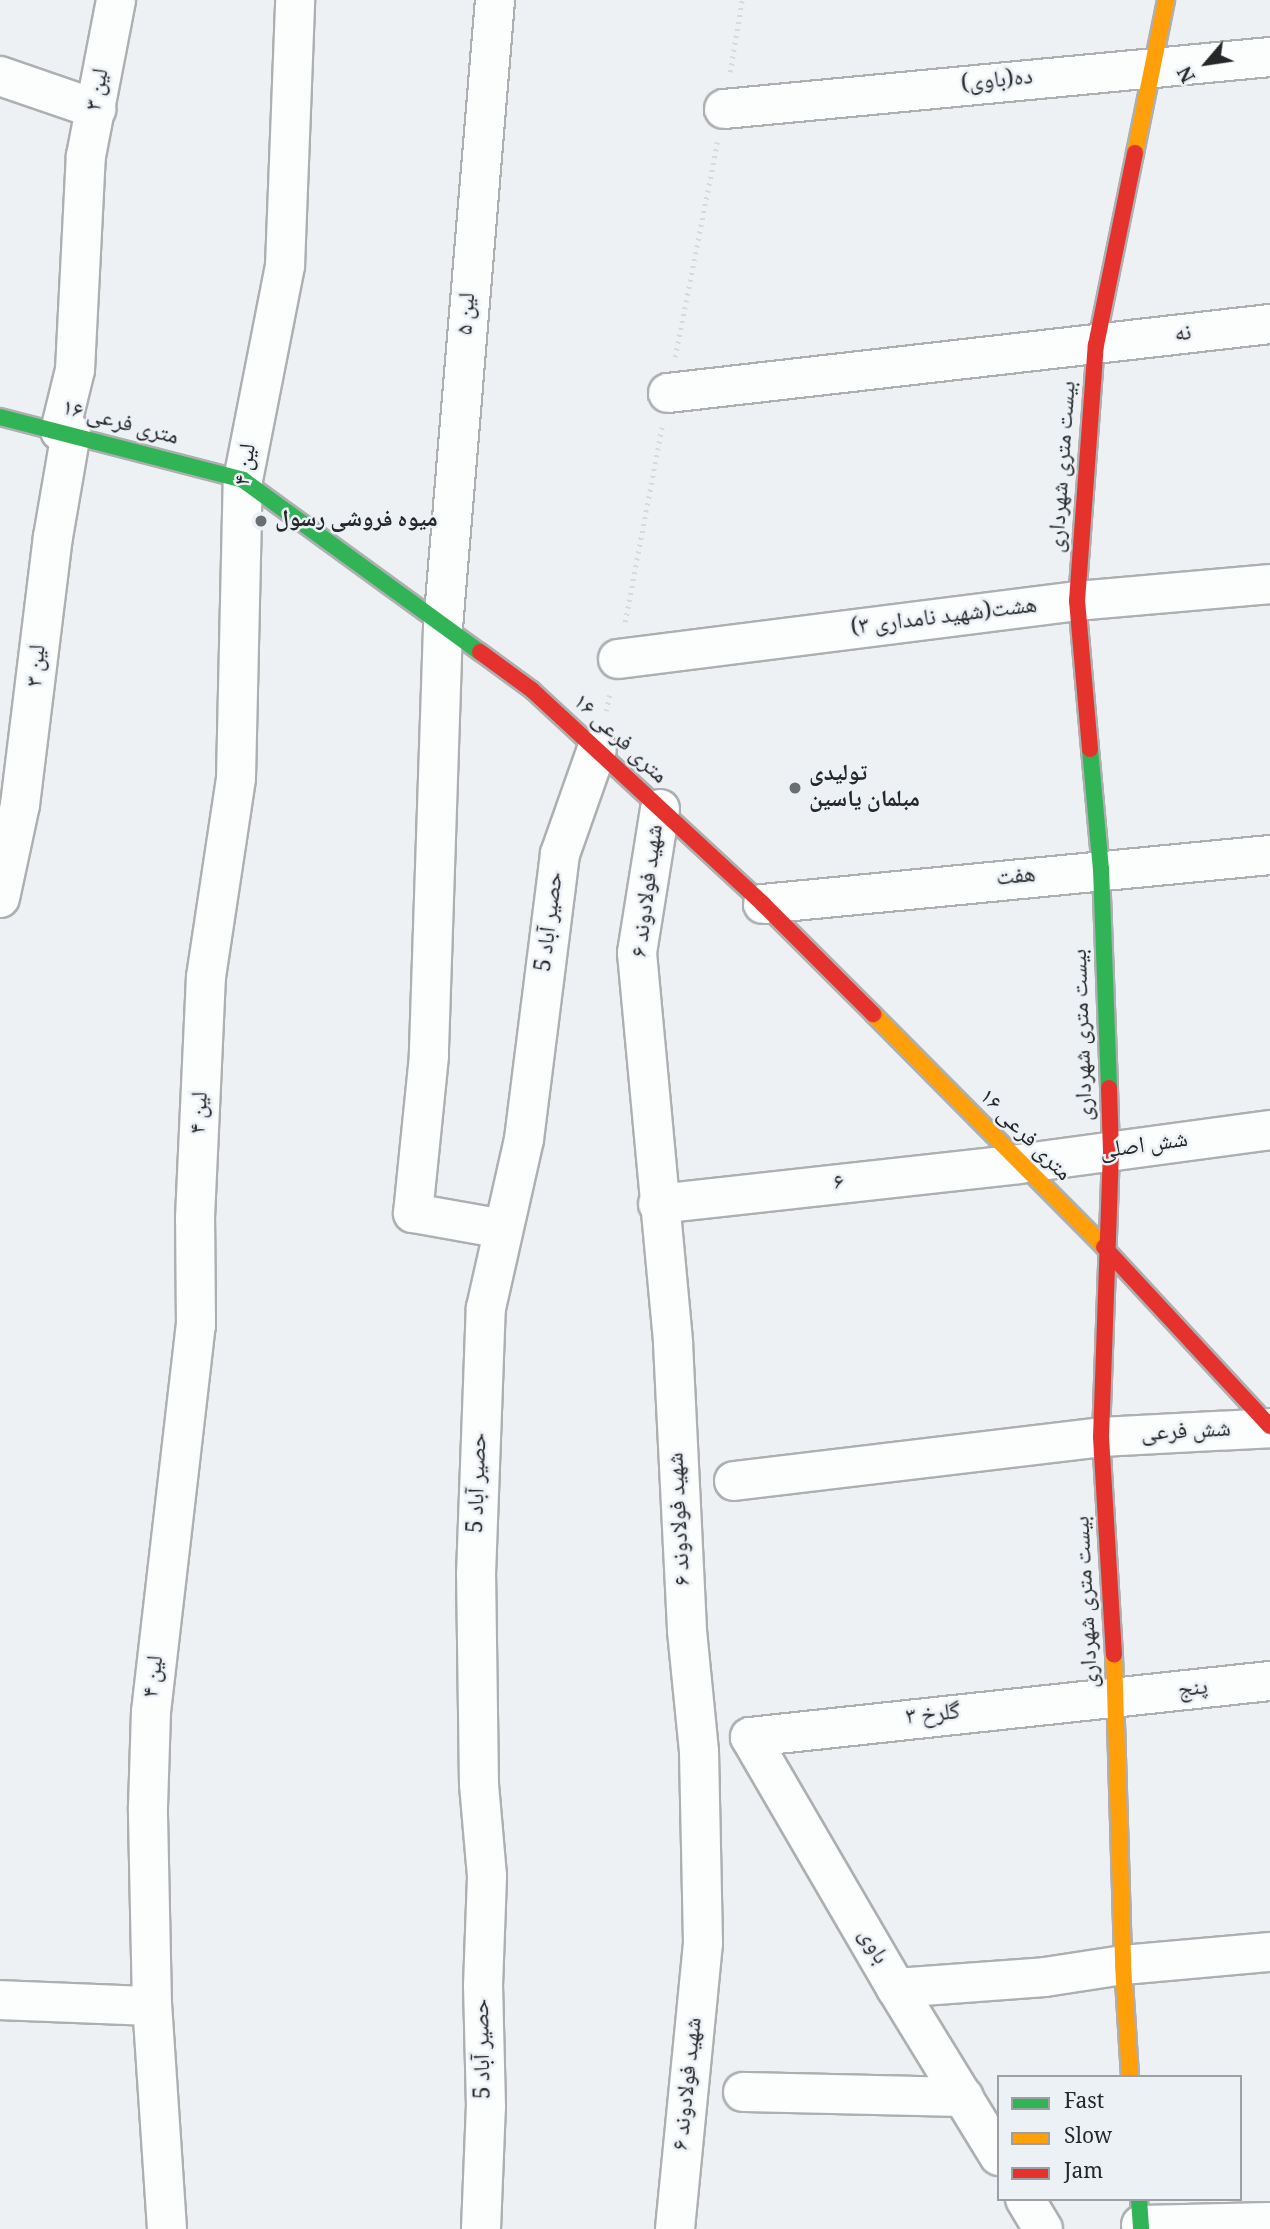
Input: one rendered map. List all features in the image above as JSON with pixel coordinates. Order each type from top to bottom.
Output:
[{"type":"street","name":"لین ۳","points":[[0,898],[20,804],[65,432],[75,370],[85,169],[116,0]]},
{"type":"street","name":"لین ۴","points":[[167,2229],[152,2006],[148,1807],[151,1712],[196,1326],[195,1218],[206,977],[236,778],[243,480],[285,266],[295,0]]},
{"type":"street","name":"لین ۵","points":[[495,0],[443,627],[429,1056],[413,1213],[503,1229]]},
{"type":"street","name":"بیست متری شهرداری","points":[[1130,2075],[1123,1965],[1116,1700],[1101,1437],[1111,1151],[1101,869],[1077,601],[1096,345],[1167,0]]},
{"type":"street","name":"ده(باوی)","points":[[724,109],[1270,57]]},
{"type":"street","points":[[0,76],[96,109]]},
{"type":"street","name":"نه","points":[[668,393],[1270,324]]},
{"type":"street","name":"۱۶ متری فرعی","points":[[0,417],[243,480],[533,690],[763,904],[1107,1250],[1270,1427]]},
{"type":"street","name":"هشت(شهید نامداری ۳)","points":[[618,659],[1077,601],[1270,584]]},
{"type":"street","name":"حصیر آباد 5","points":[[481,2229],[486,2107],[483,1986],[487,1875],[479,1784],[476,1575],[486,1308],[529,1103],[560,854],[597,748]]},
{"type":"street","name":"شهید فولادوند ۶","points":[[660,809],[638,953],[658,1204],[673,1343],[687,1632],[698,1752],[704,1943],[675,2229]]},
{"type":"street","name":"هفت","points":[[763,904],[1101,869],[1270,855]]},
{"type":"street","name":"شش اصلی","points":[[1019,1164],[1270,1130]]},
{"type":"street","name":"۶","points":[[658,1204],[1019,1164]]},
{"type":"street","name":"شش فرعی","points":[[734,1481],[1101,1437],[1270,1427]]},
{"type":"street","name":"پنج","points":[[1116,1700],[1270,1681]]},
{"type":"street","name":"گلرخ ۳","points":[[750,1737],[1116,1700]]},
{"type":"street","name":"باوی","points":[[750,1737],[896,1988],[997,2152]]},
{"type":"street","points":[[896,1988],[1045,1977],[1123,1965],[1270,1952]]},
{"type":"street","points":[[0,2000],[152,2006]]},
{"type":"street","points":[[743,2092],[964,2098]]},
{"type":"street","points":[[1026,2201],[1043,2229]]},
{"type":"street","points":[[1140,2218],[1270,2222]]},
{"type":"traffic: fast","points":[[0,417],[243,480],[480,652]]},
{"type":"traffic: fast","points":[[1090,749],[1101,869],[1109,1088]]},
{"type":"traffic: fast","points":[[1139,2201],[1141,2229]]},
{"type":"traffic: slow","points":[[1135,153],[1166,0]]},
{"type":"traffic: slow","points":[[873,1014],[1104,1247]]},
{"type":"traffic: slow","points":[[1114,1655],[1123,1965],[1130,2075]]},
{"type":"traffic: jam","points":[[1090,749],[1077,601],[1096,345],[1135,153]]},
{"type":"traffic: jam","points":[[480,652],[532,690],[763,904],[873,1014]]},
{"type":"traffic: jam","points":[[1109,1088],[1111,1151],[1101,1437],[1114,1655]]},
{"type":"traffic: jam","points":[[1104,1247],[1270,1426]]},
{"type":"place","name":"میوه فروشی رسول","points":[[261,521]]},
{"type":"place","name":"تولیدی مبلمان یاسین","points":[[795,788]]}]
